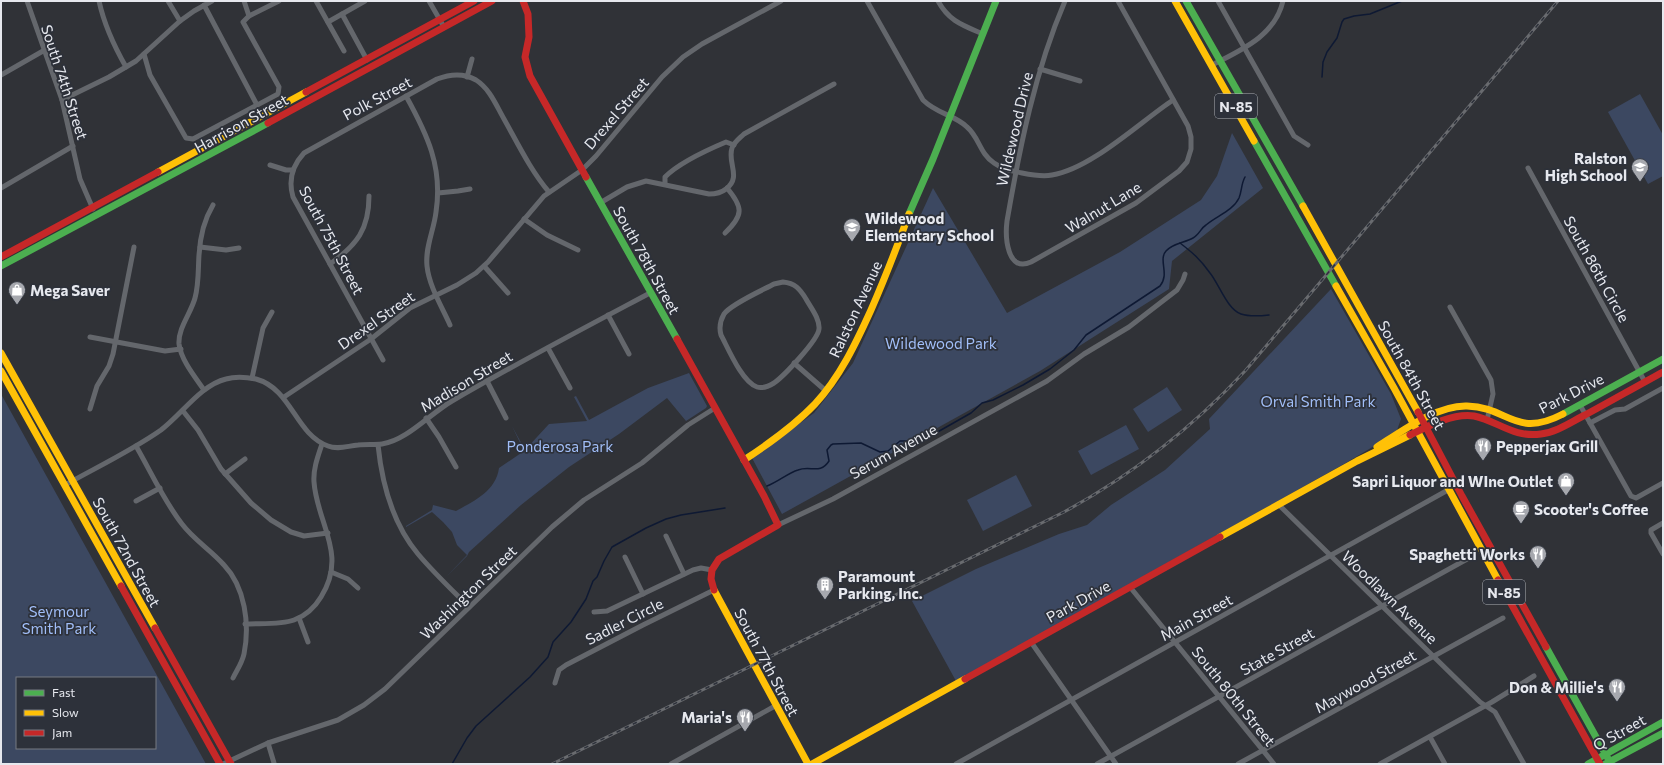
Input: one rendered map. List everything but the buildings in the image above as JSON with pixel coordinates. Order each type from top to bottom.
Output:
[{"type":"main road","name":"Harrison Street","points":[[1,257],[474,1]]},
{"type":"main road","name":"Harrison Street","points":[[1,266],[492,1]]},
{"type":"main road","name":"South 78th Street","points":[[523,1],[528,14],[529,37],[525,57],[530,76],[769,505],[778,525]]},
{"type":"main road","name":"Ralston Avenue","points":[[744,460],[775,440],[798,421],[826,391],[853,350],[893,260],[909,214],[996,1]]},
{"type":"main road","name":"South 84th Street","points":[[1175,1],[1340,292],[1599,761]]},
{"type":"main road","name":"South 84th Street","points":[[1186,1],[1423,420],[1462,496],[1606,754],[1609,763]]},
{"type":"main road","name":"South 72nd Street","points":[[1,353],[226,763]]},
{"type":"main road","name":"Park Drive","points":[[1357,461],[1413,425],[1443,410],[1461,406],[1474,406],[1490,410],[1514,421],[1531,424],[1549,421],[1663,359]]},
{"type":"main road","name":"South 72nd Street","points":[[1,371],[65,485],[226,763]]},
{"type":"main road","name":"Park Drive","points":[[812,764],[1278,504],[1357,461],[1417,432],[1448,419],[1466,415],[1487,420],[1512,432],[1532,435],[1556,430],[1663,372]]},
{"type":"main road","name":"Serum Avenue","points":[[712,570],[718,559],[778,525]]},
{"type":"main road","name":"South 77th Street","points":[[712,570],[711,581],[714,590],[775,706],[808,764]]},
{"type":"main road","name":"Q Street","points":[[1588,764],[1599,761],[1606,754],[1663,722]]},
{"type":"main road","name":"Q Street","points":[[1609,763],[1663,733]]},
{"type":"street","name":"South 74th Street","points":[[27,1],[43,51],[62,100],[80,179],[95,216]]},
{"type":"street","points":[[99,1],[109,34],[126,67]]},
{"type":"street","points":[[168,1],[180,21]]},
{"type":"street","points":[[62,100],[126,67],[144,54],[180,21],[212,1]]},
{"type":"street","points":[[244,1],[249,16]]},
{"type":"street","points":[[144,54],[150,74],[184,135],[190,139],[193,139],[278,94],[279,87],[243,22],[249,16],[279,1]]},
{"type":"street","points":[[316,1],[344,52]]},
{"type":"street","points":[[328,22],[365,1]]},
{"type":"street","points":[[429,1],[444,27]]},
{"type":"street","name":"Drexel Street","points":[[284,397],[371,339],[410,308],[465,281],[484,266],[549,192],[582,170],[596,156],[662,77],[683,57],[708,41],[781,1]]},
{"type":"street","points":[[867,1],[921,96],[934,109],[966,125],[974,134],[982,152],[991,161],[1002,168],[1017,172],[1047,176],[1069,171],[1112,145],[1152,114],[1173,100],[1118,1]]},
{"type":"street","points":[[938,1],[945,12],[952,19],[983,34]]},
{"type":"street","name":"Wildewood Drive","points":[[1017,263],[1010,253],[1006,231],[1017,172],[1040,69],[1046,48],[1065,1]]},
{"type":"street","points":[[1218,1],[1294,136],[1308,146]]},
{"type":"street","points":[[1212,65],[1260,37],[1270,29],[1279,14],[1283,1]]},
{"type":"street","points":[[204,5],[257,105]]},
{"type":"street","points":[[342,14],[367,60]]},
{"type":"street","points":[[1,75],[43,51]]},
{"type":"street","points":[[472,59],[467,77],[477,81],[489,92],[531,168],[549,192]]},
{"type":"street","points":[[1040,69],[1080,81]]},
{"type":"street","name":"Polk Street","points":[[293,170],[299,158],[309,149],[406,96],[444,76],[458,75],[467,77]]},
{"type":"street","points":[[600,203],[637,183],[646,181],[708,194],[718,193],[731,184],[735,175],[732,154],[734,145],[744,134],[834,84]]},
{"type":"street","points":[[406,96],[423,127],[436,168],[438,193],[436,214],[427,259],[429,274],[450,326]]},
{"type":"street","name":"Walnut Lane","points":[[1017,263],[1024,265],[1031,262],[1136,203],[1179,171],[1187,162],[1192,141],[1190,132],[1173,100]]},
{"type":"street","points":[[665,184],[665,178],[670,172],[726,142],[734,145]]},
{"type":"street","points":[[1,188],[73,146]]},
{"type":"street","name":"South 75th Street","points":[[270,165],[286,170],[293,170],[290,183],[293,197],[383,360]]},
{"type":"street","name":"South 86th Circle","points":[[1528,168],[1645,382]]},
{"type":"street","points":[[726,233],[736,221],[740,208],[727,188]]},
{"type":"street","points":[[438,193],[470,189]]},
{"type":"street","points":[[330,264],[348,250],[361,234],[368,216],[369,196]]},
{"type":"street","points":[[204,390],[184,358],[180,344],[181,334],[192,310],[197,290],[200,247],[206,220],[213,205]]},
{"type":"street","points":[[524,219],[547,235],[578,250]]},
{"type":"street","points":[[90,409],[97,386],[111,361],[134,247]]},
{"type":"street","points":[[200,247],[226,250],[239,248]]},
{"type":"street","points":[[484,266],[508,293]]},
{"type":"street","name":"Serum Avenue","points":[[778,525],[833,499],[1047,381],[1084,354],[1129,327],[1177,290],[1185,274]]},
{"type":"street","points":[[788,282],[798,287],[817,319],[819,330],[815,340],[794,363],[778,380],[765,387],[757,387],[748,381],[721,335],[720,324],[728,309],[774,284],[788,282]]},
{"type":"street","name":"Madison Street","points":[[322,444],[329,447],[339,448],[357,445],[378,445],[398,439],[451,401],[650,292]]},
{"type":"street","points":[[1450,307],[1491,380],[1493,390],[1487,420]]},
{"type":"street","points":[[252,378],[263,328],[272,312]]},
{"type":"street","points":[[608,315],[630,354]]},
{"type":"street","points":[[90,337],[165,351],[181,349]]},
{"type":"street","points":[[548,348],[570,388]]},
{"type":"street","points":[[794,363],[826,391]]},
{"type":"street","points":[[65,485],[136,446],[160,430],[183,411],[204,390],[216,382],[227,378],[244,377],[252,378],[270,385],[284,397],[309,434],[322,444],[315,469],[314,482],[330,542],[332,565],[327,586],[320,599],[309,611],[299,618],[286,622],[245,624]]},
{"type":"street","points":[[487,382],[506,418]]},
{"type":"street","points":[[1590,423],[1615,410],[1625,410],[1663,388]]},
{"type":"street","points":[[1580,405],[1634,498],[1663,483]]},
{"type":"street","name":"Washington Street","points":[[226,763],[268,743],[329,724],[364,705],[385,689],[552,527],[572,510],[595,493],[642,463],[688,425],[715,408]]},
{"type":"street","points":[[183,411],[198,430],[225,474],[251,503],[271,520],[288,531],[304,536],[328,533]]},
{"type":"street","points":[[426,418],[456,467]]},
{"type":"street","points":[[378,445],[385,489],[402,530],[418,554],[469,607]]},
{"type":"street","points":[[136,446],[183,526],[224,565],[232,576],[243,599],[245,624],[244,654],[240,666],[233,678]]},
{"type":"street","points":[[225,474],[245,459]]},
{"type":"street","points":[[136,502],[160,488]]},
{"type":"street","name":"Main Street","points":[[956,764],[1448,490]]},
{"type":"street","name":"Woodlawn Avenue","points":[[1278,504],[1480,702],[1495,712],[1524,764]]},
{"type":"street","points":[[1663,523],[1651,530],[1651,533],[1663,554]]},
{"type":"street","points":[[666,536],[684,574]]},
{"type":"street","points":[[625,557],[643,594]]},
{"type":"street","name":"State Street","points":[[1097,764],[1469,558]]},
{"type":"street","points":[[594,612],[607,611],[698,568],[712,570]]},
{"type":"street","points":[[331,572],[348,579],[358,588]]},
{"type":"street","name":"South 80th Street","points":[[1130,587],[1274,764]]},
{"type":"street","name":"Sadler Circle","points":[[555,683],[559,670],[566,665],[714,590]]},
{"type":"street","points":[[299,618],[308,642]]},
{"type":"street","name":"Maywood Street","points":[[1238,764],[1503,618]]},
{"type":"street","points":[[1031,642],[1116,764]]},
{"type":"street","points":[[1380,764],[1486,706],[1534,676]]},
{"type":"street","points":[[671,764],[775,706]]},
{"type":"street","points":[[1430,737],[1445,764]]},
{"type":"street","points":[[268,743],[274,763]]},
{"type":"green space","points":[[1640,94],[1663,135],[1663,176],[1648,184],[1608,112]]},
{"type":"green space","name":"Wildewood Park","points":[[1232,133],[1263,188],[1172,261],[1169,289],[1040,371],[782,514],[752,458],[814,413],[853,363],[933,188],[1007,313],[1120,252],[1201,200],[1217,176]]},
{"type":"green space","name":"Orval Smith Park","points":[[1331,289],[1391,394],[1401,419],[1396,433],[1344,464],[956,681],[912,601],[976,569],[1059,534],[1087,525],[1111,505],[1165,470],[1210,429],[1209,419]]},
{"type":"green space","name":"Ponderosa Park","points":[[689,373],[707,406],[706,408],[686,421],[667,398],[619,434],[569,467],[521,505],[469,552],[467,556],[446,577],[467,555],[457,545],[452,532],[432,512],[406,527],[432,510],[433,505],[456,511],[477,499],[489,489],[494,483],[499,468],[524,451],[512,426],[525,450],[549,424],[587,421],[574,397],[576,396],[589,420],[648,388]]},
{"type":"green space","points":[[1167,387],[1182,410],[1148,432],[1133,409]]},
{"type":"green space","name":"Seymour Smith Park","points":[[1,394],[206,764],[1,764]]},
{"type":"green space","points":[[1126,425],[1139,449],[1091,475],[1078,451]]},
{"type":"green space","points":[[1016,475],[1032,506],[983,531],[967,500]]},
{"type":"waterway","points":[[1322,77],[1323,62],[1327,52],[1337,38],[1344,19],[1370,14],[1402,1]]},
{"type":"waterway","points":[[767,486],[798,470],[822,468],[829,461],[827,450],[833,444],[861,443],[880,452],[888,451],[900,441],[917,441],[927,438],[971,413],[982,403],[993,400],[1050,369],[1074,350],[1086,335],[1160,286],[1164,277],[1163,259],[1166,251],[1172,246],[1195,237],[1204,226],[1229,210],[1239,198],[1245,177]]},
{"type":"waterway","points":[[1180,243],[1193,253],[1203,264],[1227,302],[1236,311],[1248,316],[1269,315]]},
{"type":"waterway","points":[[452,764],[467,738],[476,726],[530,677],[548,657],[553,642],[571,622],[586,599],[593,581],[597,577],[612,547],[646,528],[666,519],[725,508]]},
{"type":"railway","points":[[552,764],[1064,512],[1114,482],[1160,449],[1204,412],[1245,371],[1558,1]]},
{"type":"traffic: fast","points":[[909,214],[933,159],[996,1]]},
{"type":"traffic: fast","points":[[1186,1],[1303,206]]},
{"type":"traffic: fast","points":[[1,266],[268,123]]},
{"type":"traffic: fast","points":[[1254,141],[1336,286]]},
{"type":"traffic: fast","points":[[586,177],[677,339]]},
{"type":"traffic: fast","points":[[1563,414],[1663,359]]},
{"type":"traffic: fast","points":[[1546,647],[1611,764]]},
{"type":"traffic: fast","points":[[1588,764],[1663,722]]},
{"type":"traffic: fast","points":[[1605,764],[1663,733]]},
{"type":"traffic: slow","points":[[1175,1],[1254,141]]},
{"type":"traffic: slow","points":[[158,172],[306,92]]},
{"type":"traffic: slow","points":[[1303,206],[1418,412]]},
{"type":"traffic: slow","points":[[744,460],[799,420],[824,394],[832,383],[853,347],[871,310],[909,214]]},
{"type":"traffic: slow","points":[[1336,286],[1394,388],[1498,580]]},
{"type":"traffic: slow","points":[[1,353],[155,628]]},
{"type":"traffic: slow","points":[[1,371],[121,586]]},
{"type":"traffic: slow","points":[[1377,447],[1420,420],[1432,414],[1456,407],[1467,406],[1481,408],[1493,411],[1523,423],[1547,421],[1563,414]]},
{"type":"traffic: slow","points":[[1220,537],[1357,461],[1410,435]]},
{"type":"traffic: slow","points":[[714,590],[808,764]]},
{"type":"traffic: slow","points":[[812,764],[965,679]]},
{"type":"traffic: jam","points":[[306,92],[474,1]]},
{"type":"traffic: jam","points":[[268,123],[492,1]]},
{"type":"traffic: jam","points":[[523,1],[528,14],[529,37],[525,57],[530,76],[586,177]]},
{"type":"traffic: jam","points":[[1,257],[158,172]]},
{"type":"traffic: jam","points":[[677,339],[764,496],[778,525],[719,559],[712,570],[711,579],[714,590]]},
{"type":"traffic: jam","points":[[1410,435],[1441,421],[1458,416],[1474,416],[1483,418],[1522,434],[1531,435],[1547,433],[1569,424],[1663,372]]},
{"type":"traffic: jam","points":[[1418,412],[1462,496],[1546,647]]},
{"type":"traffic: jam","points":[[965,679],[1220,537]]},
{"type":"traffic: jam","points":[[1498,580],[1600,764]]},
{"type":"traffic: jam","points":[[121,586],[220,764]]},
{"type":"traffic: jam","points":[[155,628],[231,764]]},
{"type":"place","name":"Ralston High School","points":[[1640,182]]},
{"type":"place","name":"Wildewood Elementary School","points":[[852,242]]},
{"type":"place","name":"Mega Saver","points":[[17,305]]},
{"type":"place","name":"Pepperjax Grill","points":[[1483,461]]},
{"type":"place","name":"Sapri Liquor and WIne Outlet","points":[[1566,496]]},
{"type":"place","name":"Scooter's Coffee","points":[[1521,524]]},
{"type":"place","name":"Spaghetti Works","points":[[1538,569]]},
{"type":"place","name":"Paramount Parking, Inc.","points":[[825,600]]},
{"type":"place","name":"Don & Millie's","points":[[1617,702]]},
{"type":"place","name":"Maria's","points":[[745,732]]}]
